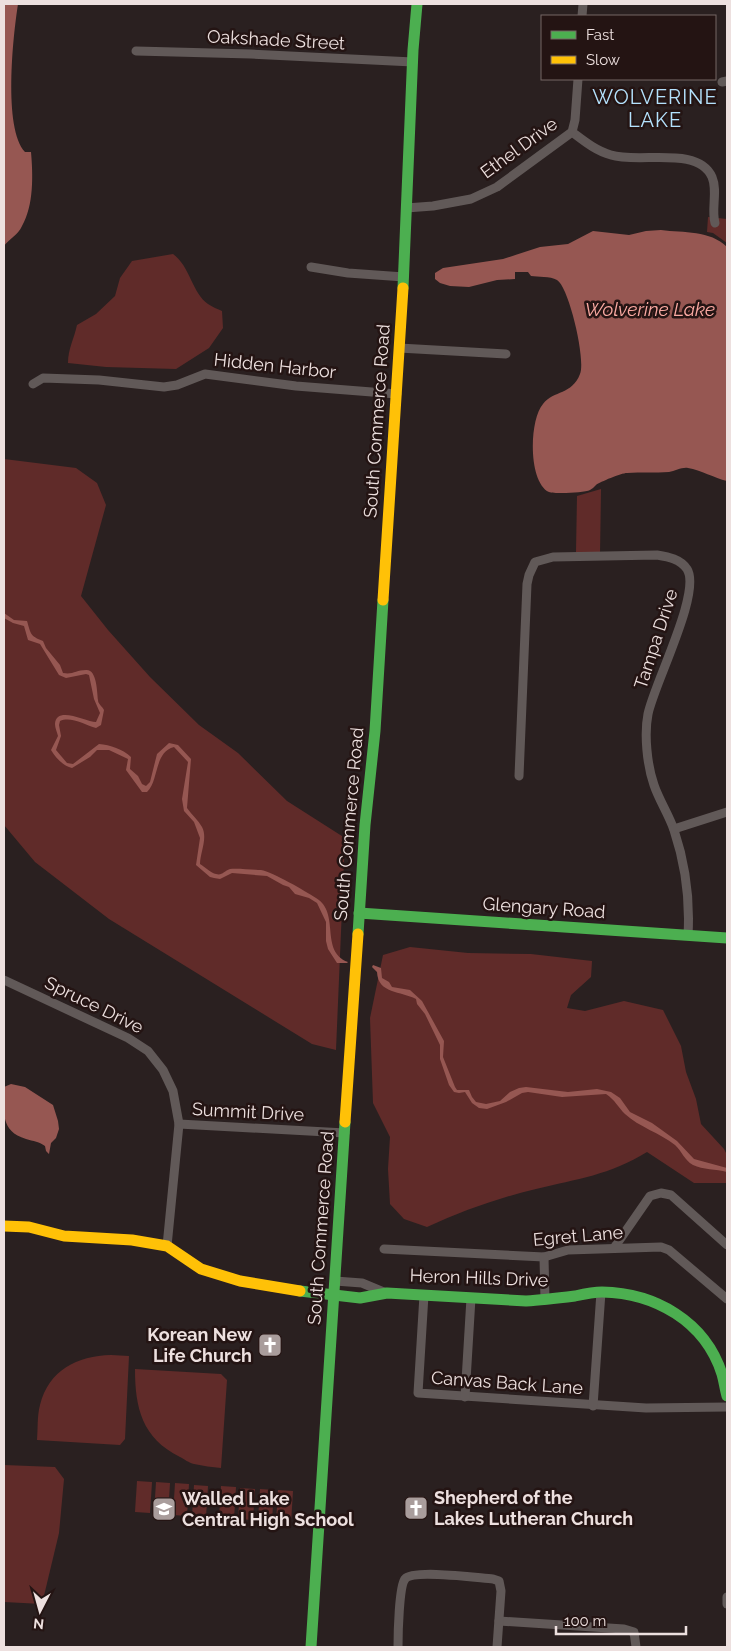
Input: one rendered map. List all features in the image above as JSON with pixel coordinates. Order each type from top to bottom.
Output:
[{"type":"street","name":"South Commerce Road","points":[[311,1647],[365,825],[375,731],[397,394],[417,4]]},
{"type":"street","name":"Oakshade Street","points":[[136,51],[251,54],[413,62]]},
{"type":"street","name":"Ethel Drive","points":[[406,208],[433,206],[471,198],[497,187],[572,132],[575,120],[578,80]]},
{"type":"street","points":[[572,132],[591,146],[613,156],[685,158],[698,163],[708,170],[713,180],[714,223]]},
{"type":"street","points":[[311,267],[348,273],[404,277]]},
{"type":"street","points":[[399,348],[506,354]]},
{"type":"street","name":"Hidden Harbor","points":[[33,384],[43,378],[99,380],[164,387],[205,374],[296,386],[397,394]]},
{"type":"street","name":"Tampa Drive","points":[[519,776],[527,584],[535,562],[553,557],[657,555],[672,558],[682,564],[688,570],[691,584],[686,608],[662,670],[648,714],[647,745],[648,760],[654,785],[674,829],[685,875],[688,935]]},
{"type":"street","points":[[674,829],[727,812]]},
{"type":"street","name":"Glengary Road","points":[[359,913],[727,938]]},
{"type":"street","name":"Spruce Drive","points":[[4,980],[128,1038],[148,1051],[156,1059],[168,1079],[177,1106],[179,1124],[167,1246]]},
{"type":"street","name":"Summit Drive","points":[[179,1124],[345,1133]]},
{"type":"street","points":[[614,1248],[650,1196],[661,1193],[671,1195],[727,1245]]},
{"type":"street","points":[[4,1226],[30,1227],[64,1236],[132,1240],[167,1246]]},
{"type":"street","name":"Heron Hills Drive","points":[[167,1246],[201,1269],[209,1272],[240,1281],[280,1289],[335,1296],[360,1298],[386,1293],[526,1301],[602,1292],[646,1298],[670,1310],[694,1326],[711,1350],[722,1373],[727,1396]]},
{"type":"street","name":"Egret Lane","points":[[384,1248],[544,1257],[568,1250],[661,1247],[669,1250],[727,1299]]},
{"type":"street","points":[[544,1257],[545,1300]]},
{"type":"street","name":"Heron Hills Drive","points":[[335,1281],[362,1283],[386,1293]]},
{"type":"street","points":[[593,1406],[602,1292]]},
{"type":"street","name":"Canvas Back Lane","points":[[424,1295],[418,1393],[593,1406],[646,1408],[727,1407]]},
{"type":"street","points":[[465,1397],[471,1298]]},
{"type":"street","points":[[398,1647],[401,1590],[404,1579],[410,1574],[499,1581],[501,1591],[497,1647]]},
{"type":"street","points":[[727,1597],[727,1604]]},
{"type":"street","points":[[499,1621],[624,1629],[634,1632],[636,1647]]},
{"type":"shaded area","points":[[708,217],[727,219],[727,243],[713,233],[707,232]]},
{"type":"shaded area","points":[[173,254],[183,265],[203,299],[222,311],[223,328],[209,348],[176,369],[106,367],[68,363],[77,325],[96,314],[115,296],[120,278],[132,261]]},
{"type":"shaded area","points":[[4,459],[76,468],[97,483],[106,505],[81,596],[150,677],[199,725],[238,753],[287,801],[345,838],[336,1050],[312,1044],[109,919],[35,862],[4,825]]},
{"type":"shaded area","points":[[601,489],[600,553],[576,553],[577,496]]},
{"type":"shaded area","points":[[410,947],[468,953],[531,954],[592,961],[591,977],[571,995],[567,1008],[585,1011],[624,1001],[663,1010],[681,1046],[686,1072],[696,1099],[701,1124],[724,1149],[727,1155],[727,1183],[694,1183],[647,1152],[606,1171],[494,1201],[427,1227],[404,1219],[390,1204],[388,1169],[390,1137],[373,1103],[370,1018],[383,955]]},
{"type":"shaded area","points":[[111,1355],[129,1356],[125,1439],[120,1445],[37,1440],[40,1405],[44,1393],[57,1374],[66,1367],[87,1358]]},
{"type":"shaded area","points":[[135,1369],[221,1374],[227,1380],[221,1468],[190,1463],[157,1441],[149,1431],[139,1409]]},
{"type":"shaded area","points":[[4,1465],[55,1467],[64,1479],[59,1533],[42,1604],[4,1602]]},
{"type":"shaded area","points":[[137,1481],[152,1482],[150,1513],[135,1512]]},
{"type":"shaded area","points":[[156,1482],[170,1483],[168,1514],[154,1513]]},
{"type":"shaded area","points":[[175,1483],[189,1484],[187,1516],[173,1515]]},
{"type":"shaded area","points":[[194,1485],[208,1486],[206,1517],[192,1516]]},
{"type":"shaded area","points":[[221,1486],[236,1487],[234,1519],[219,1518]]},
{"type":"shaded area","points":[[240,1488],[255,1489],[253,1520],[238,1519]]},
{"type":"shaded area","points":[[260,1489],[274,1490],[272,1521],[258,1520]]},
{"type":"shaded area","points":[[278,1490],[293,1491],[291,1523],[276,1522]]},
{"type":"water","points":[[4,4],[18,4],[12,59],[12,103],[18,140],[25,152],[31,152],[32,180],[31,199],[26,218],[18,232],[4,246]]},
{"type":"water","name":"Wolverine Lake","points":[[661,230],[705,235],[727,247],[727,481],[698,470],[686,468],[669,472],[624,473],[596,485],[591,490],[570,493],[549,492],[542,486],[534,464],[533,436],[535,423],[538,412],[547,400],[568,389],[577,381],[581,366],[579,340],[571,309],[562,285],[557,280],[548,277],[531,276],[528,272],[515,272],[515,279],[497,280],[469,287],[450,286],[440,283],[435,279],[435,273],[443,268],[503,259],[540,247],[568,244],[593,231],[629,235]]},
{"type":"water","points":[[4,613],[14,620],[27,621],[32,634],[43,641],[46,648],[60,665],[63,673],[86,670],[90,671],[94,677],[98,701],[104,710],[101,725],[96,728],[73,720],[60,721],[61,736],[56,750],[67,763],[73,764],[99,744],[112,746],[131,757],[130,769],[138,776],[142,784],[146,786],[150,782],[157,754],[169,743],[178,745],[191,759],[187,808],[204,831],[200,864],[218,874],[230,869],[266,871],[316,898],[323,905],[327,913],[334,949],[339,957],[347,963],[337,963],[328,949],[326,922],[317,903],[309,898],[295,894],[289,887],[267,876],[232,873],[220,879],[210,877],[196,865],[200,838],[194,822],[184,811],[182,799],[188,762],[174,747],[163,755],[151,787],[147,792],[142,792],[126,770],[128,759],[109,750],[97,750],[90,757],[72,768],[57,759],[51,750],[58,736],[55,726],[57,718],[66,715],[96,722],[100,713],[94,699],[89,675],[66,678],[59,675],[40,644],[28,640],[24,626],[4,618]]},
{"type":"water","points":[[373,965],[381,968],[382,978],[389,982],[392,987],[410,990],[422,1001],[444,1041],[443,1057],[455,1087],[457,1090],[469,1090],[476,1102],[486,1104],[500,1101],[510,1092],[526,1087],[568,1092],[597,1089],[611,1092],[620,1098],[630,1112],[652,1123],[677,1141],[694,1159],[727,1168],[727,1172],[693,1165],[687,1161],[675,1145],[631,1119],[606,1094],[562,1097],[528,1092],[487,1109],[479,1108],[472,1103],[465,1092],[454,1092],[449,1085],[440,1059],[440,1045],[416,999],[386,988],[378,979],[377,972],[372,967]]},
{"type":"water","points":[[11,1084],[25,1087],[53,1105],[59,1129],[56,1138],[51,1143],[49,1154],[45,1146],[18,1136],[8,1126],[4,1113],[4,1087]]},
{"type":"traffic: fast","points":[[403,288],[413,50],[417,4]]},
{"type":"traffic: fast","points":[[358,934],[365,825],[375,731],[383,600]]},
{"type":"traffic: fast","points":[[359,913],[727,938]]},
{"type":"traffic: fast","points":[[311,1647],[345,1122]]},
{"type":"traffic: fast","points":[[300,1291],[360,1298],[387,1293],[526,1301],[602,1292],[641,1298],[659,1304],[676,1314],[691,1325],[704,1339],[714,1355],[722,1374],[727,1396]]},
{"type":"traffic: slow","points":[[383,600],[403,288]]},
{"type":"traffic: slow","points":[[345,1122],[358,934]]},
{"type":"traffic: slow","points":[[4,1226],[29,1227],[64,1236],[132,1240],[167,1246],[201,1269],[240,1281],[300,1291]]},
{"type":"place","name":"Korean New Life Church","points":[[270,1345]]},
{"type":"place","name":"Shepherd of the Lakes Lutheran Church","points":[[416,1508]]},
{"type":"place","name":"Walled Lake Central High School","points":[[164,1509]]},
{"type":"district","name":"WOLVERINE LAKE","points":[[655,108]]}]
